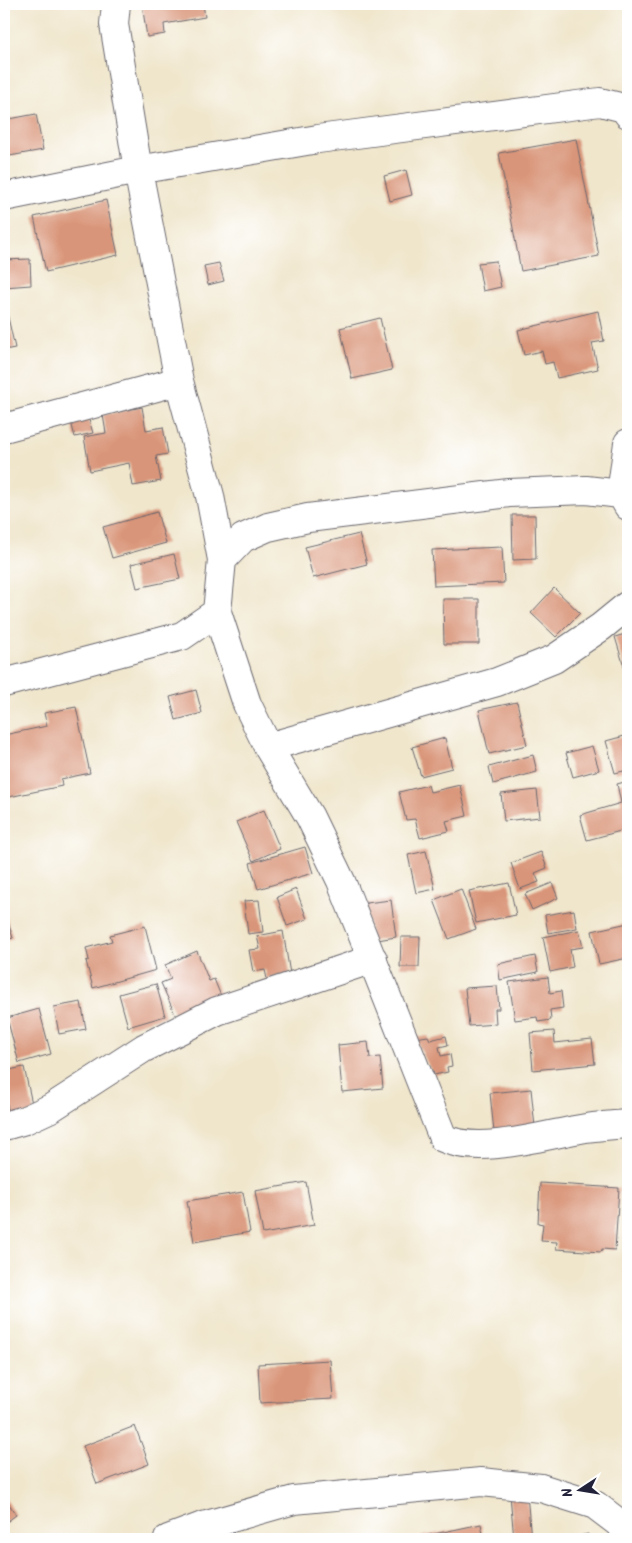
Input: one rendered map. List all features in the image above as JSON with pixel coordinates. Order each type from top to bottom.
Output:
[{"type":"street","points":[[116,4],[114,24],[138,170],[180,381],[210,496],[222,560],[218,612],[247,704],[268,747],[310,817],[341,881],[443,1138],[454,1144],[483,1144],[519,1141],[587,1128],[628,1124]]},
{"type":"street","points":[[4,197],[138,170],[318,140],[600,102],[627,109]]},
{"type":"street","points":[[4,428],[180,381]]},
{"type":"street","points":[[222,560],[243,538],[268,527],[308,518],[509,493],[586,490],[625,500],[628,443]]},
{"type":"street","points":[[268,747],[497,682],[554,659],[601,627],[628,605]]},
{"type":"street","points":[[4,683],[182,636],[218,612]]},
{"type":"street","points":[[4,1126],[24,1120],[51,1108],[144,1048],[217,1011],[372,959]]},
{"type":"street","points":[[168,1539],[200,1527],[294,1500],[481,1482],[541,1488],[595,1505],[628,1530]]},
{"type":"building","points":[[142,4],[203,4],[205,17],[164,24],[165,34],[147,37]]},
{"type":"building","points":[[36,114],[43,150],[4,157],[4,120]]},
{"type":"building","points":[[576,139],[599,256],[521,271],[499,153]]},
{"type":"building","points":[[406,170],[412,195],[390,201],[384,176]]},
{"type":"building","points":[[106,200],[118,255],[46,272],[34,217]]},
{"type":"building","points":[[30,259],[31,285],[4,287],[4,260]]},
{"type":"building","points":[[496,261],[501,287],[483,291],[478,263]]},
{"type":"building","points":[[219,263],[224,281],[208,285],[204,266]]},
{"type":"building","points":[[598,311],[604,341],[592,343],[598,369],[557,378],[553,362],[545,364],[542,351],[524,355],[518,330]]},
{"type":"building","points":[[4,313],[7,313],[15,348],[4,350]]},
{"type":"building","points":[[380,318],[392,370],[352,379],[340,328]]},
{"type":"building","points":[[142,407],[146,430],[163,427],[168,454],[156,456],[161,481],[133,486],[129,463],[90,471],[84,437],[106,433],[103,415]]},
{"type":"building","points":[[88,417],[93,433],[75,437],[71,422]]},
{"type":"building","points":[[157,512],[166,543],[112,558],[103,527]]},
{"type":"building","points":[[512,515],[535,515],[536,559],[513,560]]},
{"type":"building","points":[[359,534],[367,564],[313,578],[305,547]]},
{"type":"building","points":[[502,547],[504,583],[434,586],[432,550]]},
{"type":"building","points":[[174,554],[180,579],[137,588],[131,564]]},
{"type":"building","points":[[554,588],[580,613],[556,637],[531,613]]},
{"type":"building","points":[[443,599],[479,599],[479,644],[444,644]]},
{"type":"building","points":[[628,633],[628,673],[626,673],[615,637]]},
{"type":"building","points":[[196,690],[202,713],[176,720],[170,697]]},
{"type":"building","points":[[517,702],[527,745],[489,754],[479,710]]},
{"type":"building","points":[[76,707],[90,773],[61,779],[62,786],[4,798],[4,735],[47,726],[44,713]]},
{"type":"building","points":[[628,735],[628,770],[615,773],[606,741]]},
{"type":"building","points":[[445,738],[452,768],[421,776],[412,747]]},
{"type":"building","points":[[592,746],[599,770],[573,777],[566,753]]},
{"type":"building","points":[[533,755],[537,772],[493,784],[489,767]]},
{"type":"building","points":[[628,781],[628,812],[626,813],[628,829],[587,840],[580,815],[621,803],[617,784]]},
{"type":"building","points":[[428,785],[430,792],[460,785],[467,816],[446,821],[449,831],[420,838],[415,819],[406,820],[399,792]]},
{"type":"building","points":[[537,790],[540,817],[504,821],[501,794]]},
{"type":"building","points":[[264,810],[280,849],[253,861],[236,822]]},
{"type":"building","points":[[305,847],[313,873],[258,889],[250,863]]},
{"type":"building","points":[[426,851],[435,889],[416,893],[408,855]]},
{"type":"building","points":[[541,852],[547,868],[535,873],[539,882],[520,889],[511,863]]},
{"type":"building","points":[[509,883],[516,915],[476,923],[469,891]]},
{"type":"building","points":[[552,883],[558,898],[532,910],[525,894]]},
{"type":"building","points":[[296,889],[307,919],[287,926],[277,897]]},
{"type":"building","points":[[461,889],[476,929],[449,939],[434,900]]},
{"type":"building","points":[[259,900],[263,932],[248,934],[244,901]]},
{"type":"building","points":[[391,900],[396,937],[371,941],[366,903]]},
{"type":"building","points":[[574,910],[577,928],[548,933],[545,915]]},
{"type":"building","points":[[7,919],[13,938],[4,941],[4,920]]},
{"type":"building","points":[[628,923],[628,958],[599,964],[592,931]]},
{"type":"building","points":[[145,926],[156,970],[93,988],[86,961],[89,960],[86,948],[112,941],[110,935]]},
{"type":"building","points":[[579,930],[583,947],[570,949],[573,967],[550,972],[543,937]]},
{"type":"building","points":[[283,931],[290,974],[267,979],[265,970],[253,972],[249,950],[260,949],[257,936]]},
{"type":"building","points":[[401,937],[420,937],[419,967],[400,967]]},
{"type":"building","points":[[197,951],[209,981],[214,979],[221,996],[178,1021],[161,983],[171,979],[165,965]]},
{"type":"building","points":[[535,956],[538,972],[500,980],[498,964]]},
{"type":"building","points":[[548,977],[550,993],[561,991],[563,1008],[550,1010],[551,1020],[538,1022],[537,1017],[515,1020],[509,982]]},
{"type":"building","points":[[156,984],[165,1016],[128,1027],[119,994]]},
{"type":"building","points":[[497,986],[499,1009],[495,1009],[496,1024],[469,1026],[465,988]]},
{"type":"building","points":[[81,1002],[86,1029],[59,1034],[54,1007]]},
{"type":"building","points":[[39,1009],[51,1054],[19,1063],[7,1018]]},
{"type":"building","points":[[554,1031],[555,1043],[592,1039],[595,1064],[533,1070],[530,1033]]},
{"type":"building","points":[[428,1036],[430,1040],[446,1036],[448,1045],[439,1047],[441,1056],[450,1054],[452,1066],[447,1067],[448,1072],[434,1075],[433,1071],[431,1071],[415,1038]]},
{"type":"building","points":[[368,1042],[370,1058],[380,1057],[383,1088],[342,1092],[338,1045]]},
{"type":"building","points":[[24,1067],[34,1113],[10,1118],[6,1100],[4,1101],[4,1071]]},
{"type":"building","points":[[531,1089],[535,1127],[494,1132],[490,1093]]},
{"type":"building","points":[[306,1182],[314,1225],[263,1234],[255,1191]]},
{"type":"building","points":[[540,1183],[619,1188],[615,1250],[602,1249],[601,1252],[556,1249],[557,1242],[541,1241],[543,1224],[538,1223]]},
{"type":"building","points":[[243,1192],[250,1232],[194,1242],[187,1201]]},
{"type":"building","points":[[330,1360],[333,1399],[260,1403],[258,1364]]},
{"type":"building","points":[[135,1426],[149,1464],[97,1484],[83,1446]]},
{"type":"building","points":[[527,1494],[531,1539],[514,1539],[510,1495]]},
{"type":"building","points":[[4,1496],[16,1515],[4,1524]]},
{"type":"building","points":[[481,1524],[484,1539],[421,1539],[420,1537]]},
{"type":"building","points":[[588,1534],[589,1539],[570,1539],[570,1538]]}]
